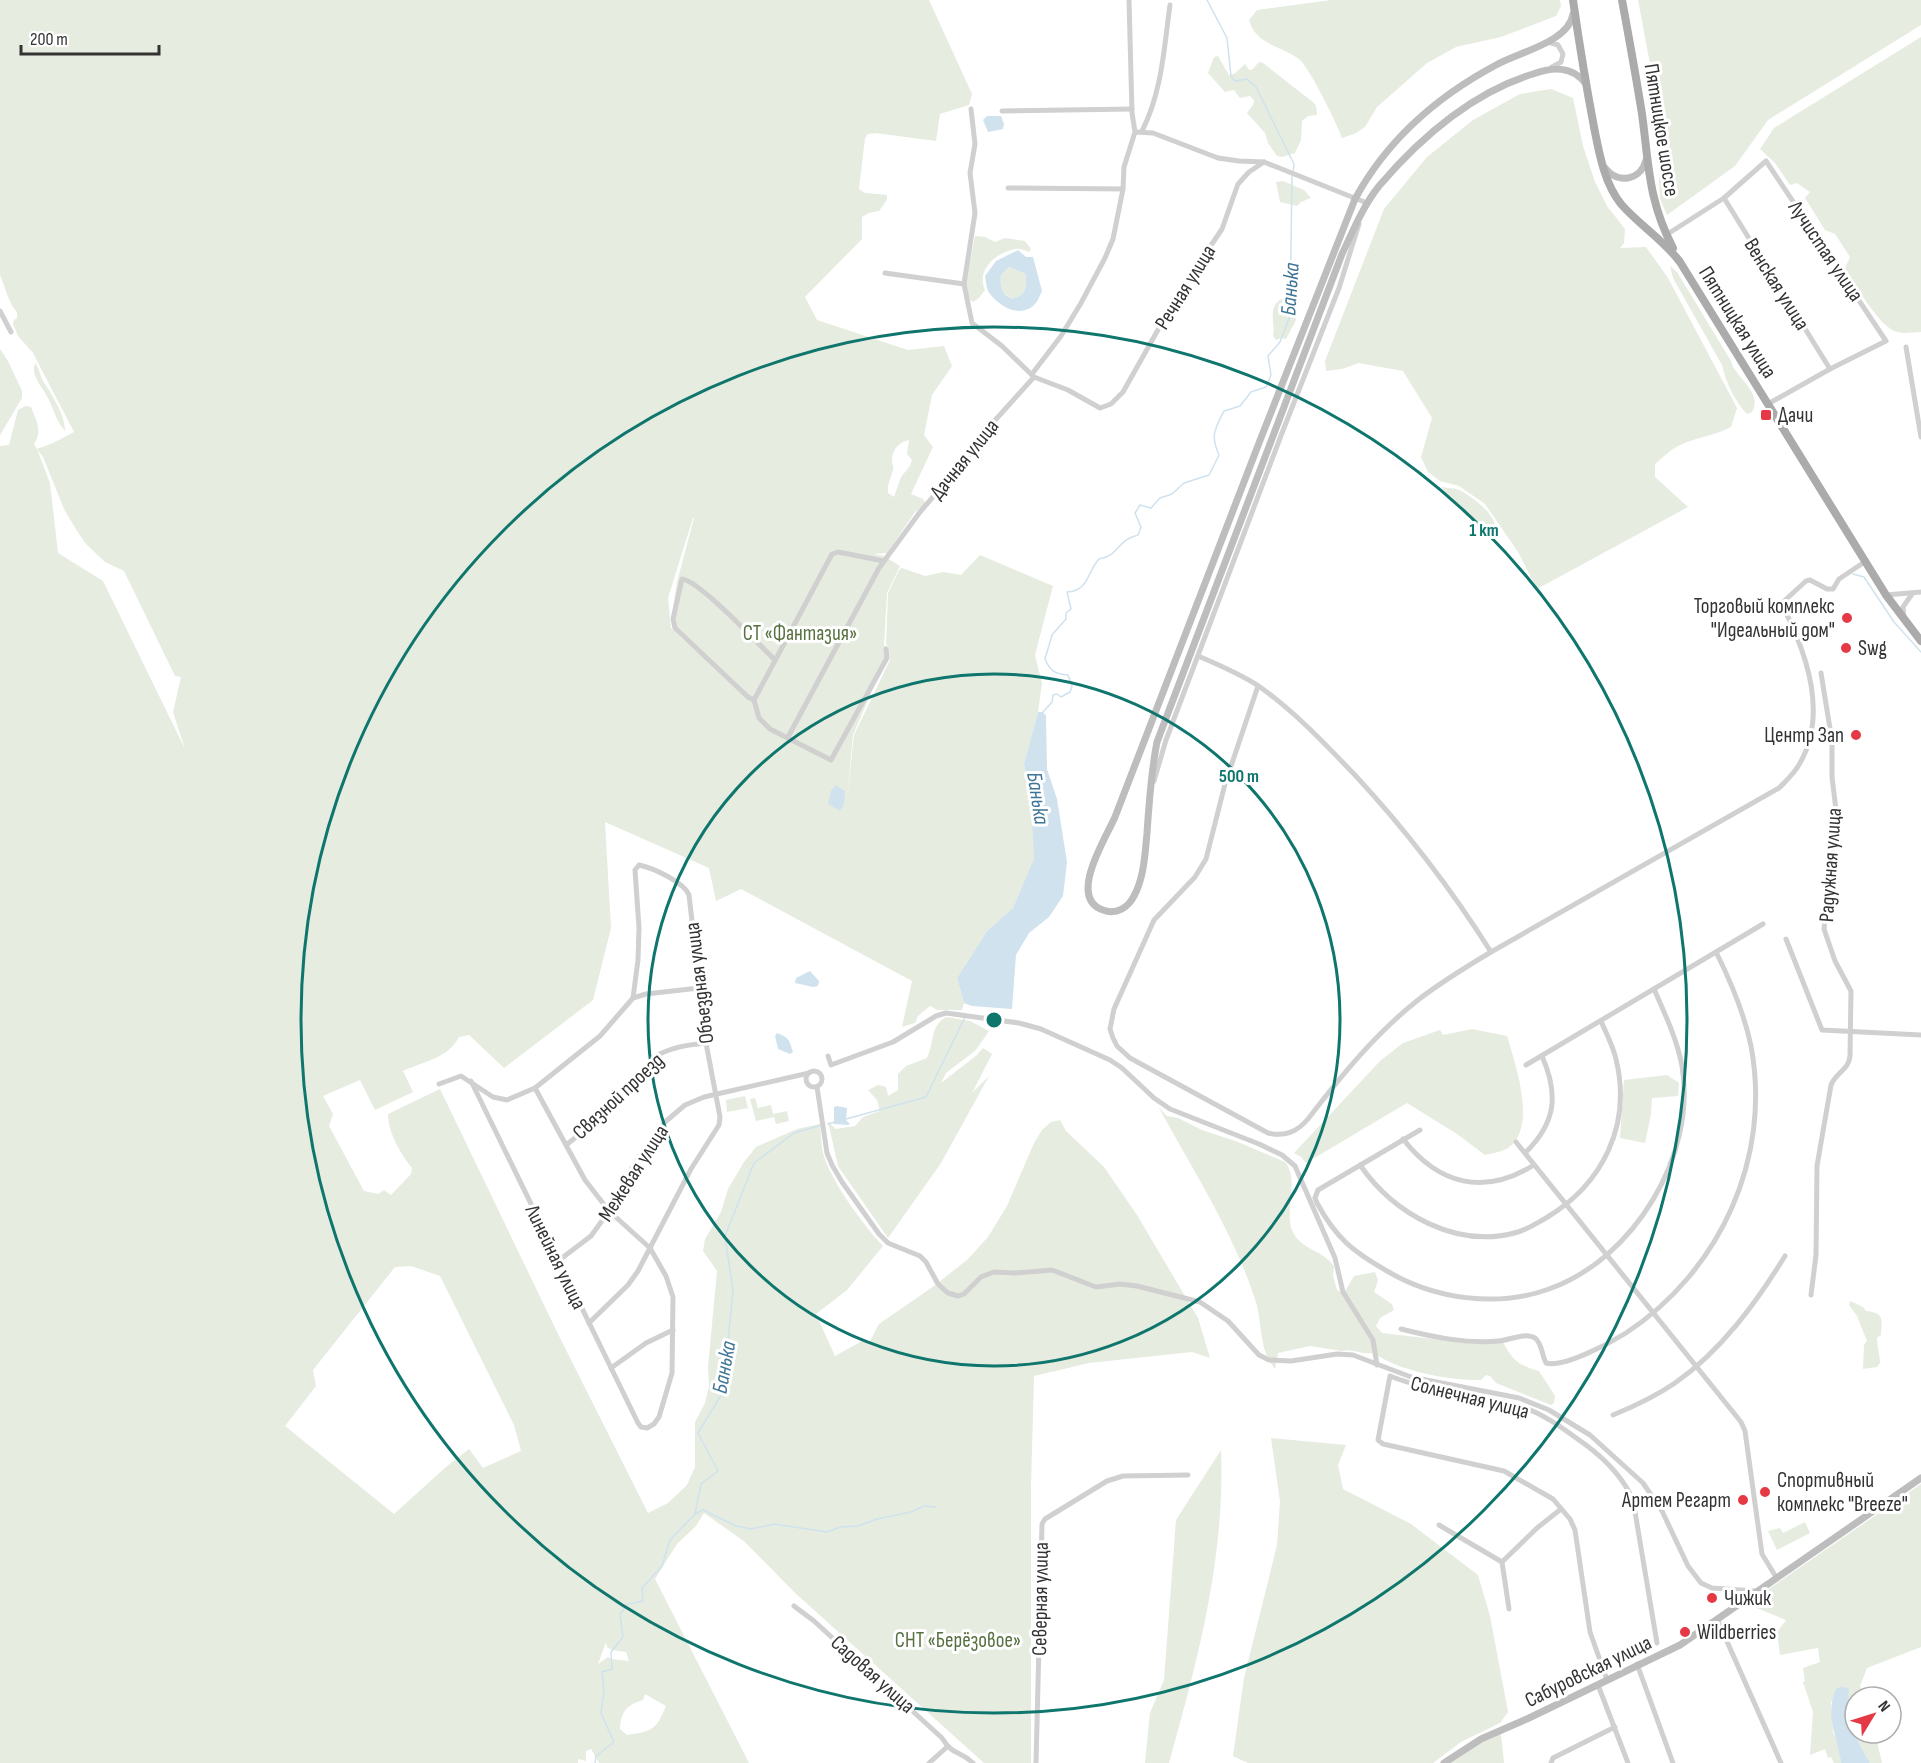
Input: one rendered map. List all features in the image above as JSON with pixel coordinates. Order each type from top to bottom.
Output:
[{"type":"main road","name":"Пятницкое шоссе","points":[[1622,0],[1655,208],[1680,262]]},
{"type":"main road","name":"Пятницкое шоссе","points":[[1574,3],[1586,84],[1602,163],[1613,192],[1621,204],[1648,229]]},
{"type":"main road","name":"Пятницкая улица","points":[[1648,229],[1680,262],[1866,561]]},
{"type":"main road","points":[[1866,561],[1886,594],[1921,641]]},
{"type":"street","points":[[1129,0],[1132,109],[1135,132],[1143,131],[1174,140],[1218,158],[1264,162],[1355,199],[1365,206]]},
{"type":"street","points":[[1548,42],[1558,45],[1562,51],[1561,62],[1515,79],[1463,108],[1416,147],[1378,188],[1365,206],[1342,254],[1163,725],[1154,756],[1145,852],[1141,878],[1135,895],[1122,909],[1114,912],[1102,910],[1089,897],[1087,885],[1090,874],[1115,817],[1355,199],[1368,175],[1384,154],[1427,111],[1455,88],[1497,64],[1563,33],[1570,25],[1574,3]]},
{"type":"street","points":[[1143,131],[1158,90],[1170,5]]},
{"type":"street","points":[[1552,67],[1573,72],[1586,84]]},
{"type":"street","points":[[971,109],[975,144],[970,173],[975,213],[964,284],[972,323],[1002,346],[1033,376]]},
{"type":"street","points":[[1002,111],[1132,109]]},
{"type":"street","name":"Дачная улица","points":[[788,737],[884,561],[920,512],[1033,376],[1061,336],[1102,265],[1113,239],[1123,189],[1124,167],[1135,132]]},
{"type":"street","points":[[1602,163],[1612,176],[1628,178],[1638,174],[1643,168],[1646,152]]},
{"type":"street","name":"Лучистая улица","points":[[1724,198],[1766,161],[1886,341],[1830,369]]},
{"type":"street","name":"Речная улица","points":[[1033,376],[1074,393],[1100,408],[1111,404],[1123,392],[1177,296],[1222,229],[1238,184],[1249,172],[1264,162]]},
{"type":"street","points":[[1008,188],[1123,189]]},
{"type":"street","points":[[1660,239],[1724,198]]},
{"type":"street","name":"Венская улица","points":[[1724,198],[1830,369]]},
{"type":"street","points":[[1150,794],[1166,740],[1339,288],[1365,206]]},
{"type":"street","points":[[885,273],[964,284]]},
{"type":"street","points":[[0,311],[11,332]]},
{"type":"street","points":[[1906,346],[1921,437]]},
{"type":"street","points":[[1768,404],[1830,369]]},
{"type":"street","points":[[884,561],[838,552],[832,554],[754,700],[756,711],[764,723],[828,759],[832,758],[887,658],[886,649]]},
{"type":"street","points":[[1258,686],[1226,784],[1206,859],[1195,877],[1154,920],[1114,1009],[1110,1029],[1117,1046],[1143,1065],[1268,1133],[1279,1136],[1291,1133],[1303,1125],[1350,1065],[1417,1000],[1491,952],[1767,796],[1785,781],[1806,751],[1812,725],[1813,707],[1806,658],[1782,603],[1810,580],[1827,589],[1833,589],[1839,579],[1866,561]]},
{"type":"street","points":[[754,700],[748,697],[675,628],[673,619],[682,579],[688,580],[703,591],[775,660]]},
{"type":"street","points":[[1886,594],[1921,592]]},
{"type":"street","points":[[1904,619],[1903,607],[1913,594]]},
{"type":"street","points":[[1198,656],[1258,686],[1286,707],[1320,738],[1390,813],[1432,865],[1491,952]]},
{"type":"street","name":"Радужная улица","points":[[1811,1295],[1816,1255],[1817,1166],[1821,1136],[1833,1078],[1843,1071],[1850,1061],[1851,991],[1834,961],[1824,929],[1836,810],[1832,777],[1832,741],[1821,673]]},
{"type":"street","name":"Объездная улица","points":[[589,1323],[628,1285],[638,1271],[691,1170],[719,1125],[720,1117],[706,1043],[690,895],[681,883],[646,867],[637,866],[635,870],[639,908],[638,960],[633,998]]},
{"type":"street","points":[[1526,1065],[1763,924]]},
{"type":"street","points":[[1786,939],[1820,1029],[1921,1035]]},
{"type":"street","points":[[1401,1329],[1462,1341],[1497,1341],[1533,1337],[1539,1342],[1544,1361],[1549,1365],[1601,1347],[1621,1336],[1653,1313],[1685,1283],[1715,1242],[1736,1199],[1753,1135],[1756,1104],[1751,1045],[1733,986],[1716,952]]},
{"type":"street","points":[[439,1084],[462,1076],[493,1097],[507,1100],[535,1088],[600,1036],[633,998],[646,994],[699,988]]},
{"type":"street","points":[[1420,1130],[1318,1190],[1315,1198],[1317,1203],[1337,1236],[1351,1249],[1403,1281],[1448,1294],[1502,1299],[1548,1289],[1569,1281],[1606,1254],[1639,1221],[1652,1203],[1674,1154],[1680,1131],[1683,1102],[1682,1068],[1676,1042],[1654,989]]},
{"type":"street","points":[[828,1056],[831,1065],[893,1042],[936,1016],[946,1013],[1019,1023],[1041,1029],[1110,1060],[1170,1109],[1282,1155],[1295,1166],[1335,1258],[1343,1292],[1373,1340],[1377,1365]]},
{"type":"street","points":[[1360,1165],[1371,1181],[1389,1199],[1409,1214],[1435,1227],[1461,1234],[1482,1236],[1518,1232],[1567,1205],[1595,1176],[1612,1144],[1618,1122],[1620,1102],[1616,1059],[1601,1021]]},
{"type":"street","name":"Связной проезд","points":[[566,1145],[585,1129],[656,1056],[680,1046],[706,1043]]},
{"type":"street","points":[[1525,1153],[1542,1134],[1553,1107],[1550,1075],[1542,1056]]},
{"type":"street","points":[[816,1071],[822,1075],[822,1082],[817,1087],[812,1087],[807,1082],[809,1073],[816,1071]]},
{"type":"street","name":"Межевая улица","points":[[558,1261],[591,1236],[609,1211],[627,1176],[665,1122],[685,1105],[704,1097],[809,1073]]},
{"type":"street","name":"Линейная улица","points":[[471,1081],[638,1423],[647,1428],[654,1424],[658,1417],[667,1392],[672,1373],[673,1330]]},
{"type":"street","points":[[817,1087],[827,1153],[842,1182],[888,1244],[920,1256],[926,1262],[938,1284],[948,1293],[958,1296],[964,1294],[981,1277],[994,1272],[1053,1270],[1096,1287],[1120,1284],[1137,1286],[1200,1302],[1228,1321],[1259,1355],[1269,1360],[1291,1361],[1337,1354],[1353,1355],[1411,1377],[1519,1398],[1549,1410],[1590,1435],[1643,1483],[1662,1511],[1688,1566],[1701,1583],[1712,1588],[1755,1592]]},
{"type":"street","points":[[535,1088],[585,1180],[609,1211],[650,1248],[666,1276],[673,1297],[673,1330],[646,1343],[611,1368]]},
{"type":"street","points":[[1404,1139],[1417,1157],[1429,1167],[1446,1176],[1463,1181],[1482,1183],[1500,1181],[1515,1176],[1534,1165]]},
{"type":"street","points":[[1516,1142],[1742,1422],[1762,1554],[1776,1577]]},
{"type":"street","points":[[1613,1415],[1677,1382],[1695,1366],[1753,1305],[1785,1256]]},
{"type":"street","name":"Солнечная улица","points":[[1607,1680],[1590,1632],[1575,1530],[1570,1519],[1553,1499],[1504,1471],[1383,1444],[1378,1440],[1390,1376],[1413,1385],[1486,1398],[1521,1407],[1553,1421],[1593,1450],[1614,1469],[1627,1485],[1633,1500],[1657,1643]]},
{"type":"street","name":"Северная улица","points":[[1036,1763],[1042,1524],[1055,1512],[1107,1481],[1123,1476],[1188,1475]]},
{"type":"street","name":"Сабуровская улица","points":[[1444,1763],[1481,1738],[1529,1718],[1680,1645],[1921,1478]]},
{"type":"street","points":[[1502,1562],[1537,1528],[1561,1509]]},
{"type":"street","points":[[1439,1525],[1502,1562]]},
{"type":"street","points":[[1502,1562],[1509,1609]]},
{"type":"street","name":"Садовая улица","points":[[794,1606],[814,1621],[942,1738],[947,1747],[953,1752],[963,1753],[974,1763]]},
{"type":"street","points":[[1717,1619],[1781,1763]]},
{"type":"street","points":[[1637,1664],[1673,1763]]},
{"type":"street","points":[[1598,1685],[1628,1763]]},
{"type":"street","points":[[1551,1763],[1553,1758],[1615,1727]]},
{"type":"street","points":[[929,1763],[947,1747]]},
{"type":"green space","points":[[0,0],[929,0],[972,94],[969,105],[940,114],[936,141],[868,134],[865,138],[859,189],[865,193],[887,195],[887,200],[879,211],[862,217],[862,239],[805,297],[817,320],[908,350],[944,346],[952,366],[932,395],[924,435],[933,447],[911,494],[923,499],[926,504],[915,512],[887,553],[874,554],[884,556],[900,566],[887,593],[884,645],[889,649],[886,644],[888,593],[902,568],[925,576],[943,572],[961,575],[980,555],[1053,586],[1035,655],[1042,683],[1038,712],[1024,764],[1032,816],[1035,858],[1013,908],[987,931],[957,978],[964,1003],[962,1010],[937,1010],[930,1006],[918,1016],[915,1023],[902,1027],[912,981],[741,889],[716,901],[709,868],[605,822],[611,928],[593,1000],[504,1068],[469,1035],[459,1037],[442,1055],[403,1071],[413,1092],[375,1110],[360,1080],[323,1096],[333,1114],[329,1126],[364,1191],[378,1194],[384,1190],[391,1195],[411,1174],[412,1168],[393,1136],[388,1114],[440,1089],[558,1334],[648,1513],[668,1503],[687,1485],[695,1467],[695,1422],[705,1403],[709,1386],[708,1367],[717,1271],[703,1251],[705,1239],[721,1212],[728,1189],[756,1147],[797,1129],[820,1124],[823,1152],[834,1178],[858,1215],[883,1246],[847,1290],[816,1314],[835,1356],[862,1341],[869,1343],[879,1324],[968,1259],[988,1237],[1007,1206],[1034,1143],[1042,1130],[1051,1122],[1060,1120],[1066,1131],[1104,1167],[1137,1215],[1198,1318],[1210,1358],[1192,1352],[1089,1363],[1034,1376],[1031,1485],[1031,1763],[984,1763],[794,1592],[745,1542],[704,1513],[696,1526],[677,1544],[655,1579],[749,1763],[599,1763],[591,1749],[586,1751],[586,1761],[578,1759],[578,1763],[0,1763],[0,446],[9,445],[18,410],[26,406],[31,407],[38,425],[38,435],[34,444],[37,449],[74,432],[33,353],[18,336],[13,324],[17,318],[17,312],[9,300],[0,275]],"holes":[[[909,440],[907,454],[912,460],[901,477],[894,497],[888,493],[893,469],[892,456],[902,443]],[[37,449],[43,457],[64,509],[77,531],[86,544],[105,562],[124,571],[175,676],[181,677],[173,712],[185,749],[103,581],[58,553],[50,483]],[[694,518],[677,582],[671,620],[698,653],[671,628],[668,598]],[[889,651],[890,660],[854,735],[847,799],[853,735]],[[411,1266],[440,1276],[514,1425],[521,1451],[483,1468],[469,1449],[394,1514],[285,1426],[316,1386],[313,1370],[395,1267]],[[606,1642],[607,1647],[612,1650],[626,1652],[629,1661],[608,1657],[598,1664]],[[645,1694],[666,1706],[652,1728],[627,1735],[620,1729],[622,1718],[625,1710],[643,1700]]]},
{"type":"green space","points":[[1331,0],[1560,0],[1561,6],[1556,16],[1501,37],[1456,47],[1427,63],[1377,107],[1365,127],[1342,138],[1322,96],[1303,64],[1299,59],[1263,39],[1252,28],[1249,20],[1257,10]]},
{"type":"green space","points":[[1638,0],[1921,0],[1921,25],[1768,120],[1735,166],[1667,215],[1660,199],[1660,117]]},
{"type":"green space","points":[[1921,37],[1921,332],[1903,333],[1897,332],[1883,322],[1861,294],[1845,268],[1850,257],[1835,234],[1825,230],[1805,198],[1810,192],[1797,183],[1790,185],[1775,163],[1760,149],[1774,128]]},
{"type":"green space","points":[[1218,56],[1229,75],[1234,74],[1245,64],[1249,70],[1259,62],[1263,63],[1314,103],[1317,115],[1308,116],[1302,121],[1301,140],[1295,153],[1282,157],[1277,156],[1268,143],[1265,133],[1247,113],[1254,100],[1250,96],[1240,98],[1234,90],[1225,92],[1208,73],[1214,57]]},
{"type":"green space","points":[[1551,89],[1573,98],[1583,146],[1595,182],[1607,206],[1625,229],[1624,243],[1620,248],[1646,247],[1668,278],[1737,408],[1731,427],[1680,445],[1655,464],[1655,477],[1688,507],[1537,589],[1518,552],[1485,504],[1459,486],[1440,481],[1428,472],[1421,457],[1432,418],[1403,371],[1359,363],[1342,369],[1326,371],[1325,361],[1384,209],[1427,157],[1473,120],[1520,94]]},
{"type":"green space","points":[[1283,181],[1304,190],[1311,198],[1297,206],[1280,202],[1276,182]]},
{"type":"green space","points":[[975,236],[985,237],[995,242],[1005,238],[1025,241],[1031,249],[1029,252],[1015,249],[994,258],[985,269],[983,276],[985,290],[973,302],[970,300],[966,283]]},
{"type":"green space","points":[[1670,266],[1677,272],[1733,366],[1751,391],[1755,405],[1752,412],[1747,414],[1735,398],[1722,365],[1673,278]]},
{"type":"green space","points":[[1009,267],[1026,274],[1025,290],[1013,299],[1004,292],[1001,283],[1001,275]]},
{"type":"green space","points":[[1283,298],[1296,314],[1296,320],[1286,339],[1276,340],[1273,336],[1273,310]]},
{"type":"green space","points":[[0,349],[22,391],[22,398],[0,435]]},
{"type":"green space","points":[[35,363],[60,411],[65,431],[37,379],[34,371]]},
{"type":"green space","points":[[1441,487],[1459,490],[1478,503],[1493,519],[1496,531],[1488,530],[1473,522]]},
{"type":"green space","points":[[946,1017],[970,1021],[989,1031],[976,1050],[946,1073],[941,1083],[983,1048],[992,1054],[972,1093],[989,1076],[941,1163],[888,1238],[838,1166],[828,1122],[836,1129],[855,1126],[863,1117],[880,1111],[877,1100],[868,1090],[878,1085],[886,1087],[888,1096],[898,1090],[898,1074],[906,1066],[927,1058],[937,1025]]},
{"type":"green space","points":[[1472,1029],[1507,1036],[1511,1048],[1519,1078],[1523,1111],[1522,1126],[1517,1139],[1508,1148],[1485,1155],[1457,1134],[1407,1103],[1306,1163],[1294,1153],[1380,1061],[1403,1043],[1440,1030],[1443,1035]]},
{"type":"green space","points":[[1667,1075],[1679,1083],[1678,1096],[1652,1098],[1645,1143],[1620,1138],[1624,1080]]},
{"type":"green space","points":[[745,1096],[748,1108],[727,1112],[726,1100]]},
{"type":"green space","points":[[755,1098],[758,1108],[771,1105],[773,1114],[787,1111],[789,1121],[776,1124],[774,1117],[756,1121],[750,1099]]},
{"type":"green space","points":[[1159,1108],[1167,1116],[1178,1118],[1202,1130],[1285,1162],[1292,1187],[1290,1222],[1292,1230],[1300,1242],[1324,1256],[1334,1266],[1333,1276],[1337,1290],[1344,1293],[1354,1276],[1375,1272],[1378,1280],[1374,1292],[1392,1304],[1394,1310],[1380,1318],[1376,1326],[1382,1333],[1476,1344],[1503,1342],[1517,1361],[1539,1371],[1555,1396],[1554,1403],[1551,1405],[1496,1383],[1490,1376],[1486,1375],[1481,1380],[1440,1377],[1410,1370],[1374,1353],[1310,1346],[1278,1353],[1275,1369],[1263,1344],[1255,1299],[1236,1250]]},
{"type":"green space","points":[[1850,1301],[1881,1317],[1881,1335],[1877,1338],[1880,1363],[1877,1367],[1863,1369],[1864,1345],[1867,1341],[1857,1316],[1849,1305]]},
{"type":"green space","points":[[1271,1438],[1346,1445],[1338,1465],[1343,1489],[1411,1524],[1478,1575],[1490,1616],[1508,1712],[1500,1723],[1461,1742],[1433,1763],[1248,1763],[1233,1756],[1244,1678],[1277,1545],[1280,1501]]},
{"type":"green space","points":[[1221,1450],[1219,1530],[1214,1570],[1190,1686],[1169,1763],[1145,1763],[1150,1713],[1164,1680],[1176,1520]]},
{"type":"green space","points":[[1921,1484],[1921,1647],[1867,1668],[1860,1685],[1843,1685],[1843,1693],[1831,1702],[1833,1732],[1839,1746],[1841,1763],[1834,1763],[1831,1757],[1828,1758],[1825,1749],[1810,1755],[1813,1712],[1803,1682],[1805,1681],[1803,1668],[1820,1662],[1818,1648],[1780,1655],[1777,1632],[1786,1620],[1747,1604]]},
{"type":"green space","points":[[1805,1522],[1810,1533],[1777,1550],[1768,1531],[1780,1528],[1783,1533]]},
{"type":"green space","points":[[1501,1734],[1504,1763],[1450,1763],[1482,1742]]},
{"type":"green space","points":[[1860,1745],[1878,1745],[1882,1763],[1870,1763]]},
{"type":"water","points":[[987,116],[1001,116],[1003,129],[988,132],[983,120]]},
{"type":"water","points":[[1018,250],[1026,257],[1033,257],[1042,291],[1035,304],[1023,311],[1017,311],[1005,307],[994,299],[988,290],[985,276],[996,261]],"holes":[[[1009,267],[1026,274],[1026,287],[1023,293],[1013,299],[1006,295],[1001,287],[1001,275]]]},
{"type":"water","points":[[1038,712],[1043,712],[1046,716],[1047,769],[1057,799],[1067,862],[1063,896],[1049,917],[1029,933],[1016,955],[1012,1009],[972,1006],[964,1003],[957,978],[987,931],[1013,908],[1034,859],[1032,816],[1024,764]]},
{"type":"water","points":[[836,785],[845,791],[844,804],[840,811],[828,804],[831,791]]},
{"type":"water","points":[[810,971],[819,981],[818,986],[795,983],[796,978]]},
{"type":"water","points":[[777,1033],[788,1039],[793,1052],[790,1054],[778,1049],[775,1036]]},
{"type":"water","points":[[834,1107],[847,1108],[846,1120],[850,1124],[834,1124]]},
{"type":"water","points":[[1843,1687],[1843,1745],[1860,1745],[1870,1763],[1841,1763],[1831,1709],[1836,1689]]},
{"type":"waterway","name":"Банька","points":[[1207,0],[1227,38],[1231,76],[1235,81],[1247,79],[1256,87],[1294,164],[1293,172]]},
{"type":"waterway","name":"Банька","points":[[1043,712],[1052,702],[1053,695],[1057,694],[1061,697],[1070,692],[1072,686],[1068,675],[1054,671],[1045,659],[1052,635],[1066,619],[1066,613],[1071,609],[1067,592],[1084,585],[1099,559],[1111,554],[1125,541],[1138,535],[1141,527],[1135,513],[1140,505],[1151,508],[1160,498],[1172,494],[1184,483],[1209,475],[1219,455],[1214,437],[1224,411],[1240,406],[1251,392],[1266,387],[1271,375],[1268,356],[1280,342],[1290,316],[1292,176]]},
{"type":"waterway","points":[[1853,574],[1864,577],[1894,622],[1921,652]]},
{"type":"waterway","name":"Банька","points":[[846,1119],[926,1097],[965,1017]]},
{"type":"waterway","name":"Банька","points":[[828,1124],[835,1122]]},
{"type":"waterway","name":"Банька","points":[[595,1763],[596,1756],[614,1742],[601,1713],[604,1691],[602,1672],[612,1669],[611,1652],[623,1637],[620,1614],[628,1604],[643,1601],[642,1588],[662,1566],[670,1540],[695,1514],[701,1484],[718,1471],[698,1433],[723,1392],[733,1291],[725,1236],[754,1163],[794,1133],[822,1125]]},
{"type":"waterway","points":[[695,1514],[703,1510],[736,1526],[751,1529],[774,1524],[827,1532],[840,1527],[858,1526],[877,1519],[911,1512],[924,1506],[936,1507]]},
{"type":"place","name":"Дачи","points":[[1766,415]]},
{"type":"place","name":"Торговый комплекс \"Идеальный дом\"","points":[[1847,618]]},
{"type":"place","name":"Swg","points":[[1846,648]]},
{"type":"place","name":"Центр Зап","points":[[1856,735]]},
{"type":"place","name":"Спортивный комплекс \"Breeze\"","points":[[1765,1492]]},
{"type":"place","name":"Артем Регарт","points":[[1743,1500]]},
{"type":"place","name":"Чижик","points":[[1712,1598]]},
{"type":"place","name":"Wildberries","points":[[1685,1632]]},
{"type":"park label","name":"СТ «Фантазия»","points":[[800,633]]},
{"type":"park label","name":"СНТ «Берёзовое»","points":[[958,1640]]}]
